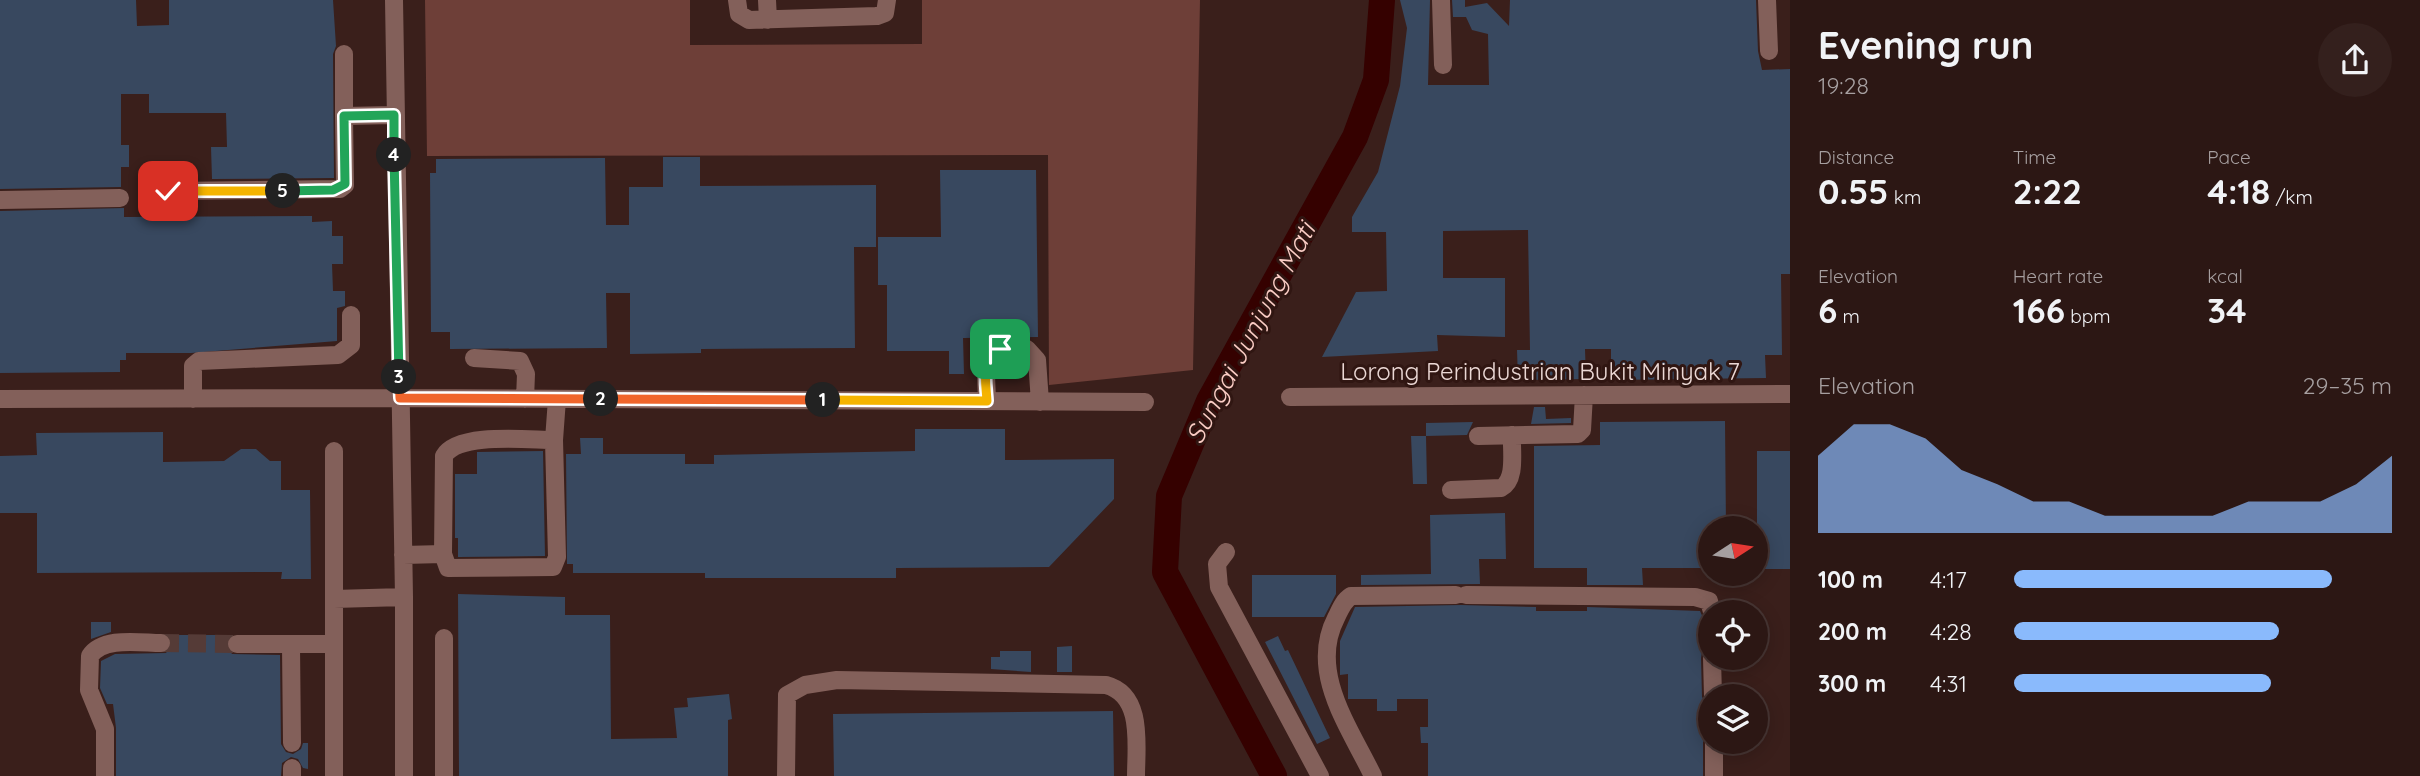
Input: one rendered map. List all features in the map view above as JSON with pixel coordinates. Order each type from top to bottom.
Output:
[{"type":"street","points":[[394,0],[404,555],[404,776]]},
{"type":"street","points":[[737,0],[738,14],[745,20],[877,16],[885,13],[887,0]]},
{"type":"street","points":[[767,0],[768,20]]},
{"type":"street","points":[[1441,0],[1443,65]]},
{"type":"street","points":[[1767,0],[1769,51]]},
{"type":"street","points":[[168,191],[340,189],[345,184],[344,54]]},
{"type":"street","points":[[344,116],[394,115]]},
{"type":"street","points":[[0,200],[120,198]]},
{"type":"street","points":[[193,399],[193,366],[199,361],[338,355],[351,345],[351,315]]},
{"type":"street","points":[[987,401],[986,366],[992,353],[1000,349],[1027,349],[1037,360],[1040,402]]},
{"type":"street","points":[[474,358],[520,361],[526,374],[525,398]]},
{"type":"street","name":"Lorong Perindustrian Bukit Minyak 7","points":[[1290,397],[1790,394]]},
{"type":"street","points":[[1478,436],[1578,434],[1582,430],[1584,395]]},
{"type":"street","points":[[0,399],[525,398],[1145,402]]},
{"type":"street","points":[[554,440],[472,440],[448,449],[444,456],[443,554],[449,568],[548,568],[556,564],[554,440],[557,399]]},
{"type":"street","points":[[1451,490],[1501,488],[1507,485],[1511,476],[1512,435]]},
{"type":"street","points":[[334,451],[334,776]]},
{"type":"street","points":[[1226,552],[1217,564],[1219,587],[1320,776]]},
{"type":"street","points":[[404,555],[443,554]]},
{"type":"street","points":[[1373,776],[1328,680],[1325,660],[1334,623],[1346,599],[1357,595],[1461,595],[1695,597],[1706,600]]},
{"type":"street","points":[[334,599],[404,597]]},
{"type":"street","points":[[444,638],[444,776]]},
{"type":"street","points":[[105,776],[105,729],[89,690],[90,656],[98,648],[115,643],[161,643]]},
{"type":"street","points":[[237,644],[333,644]]},
{"type":"street","points":[[291,646],[292,743]]},
{"type":"street","points":[[786,776],[787,695],[805,685],[837,680],[1106,685],[1116,688],[1131,708],[1136,722],[1136,776]]},
{"type":"street","points":[[1714,754],[1714,776]]},
{"type":"shaded area","points":[[425,0],[690,0],[690,45],[922,44],[922,0],[1200,0],[1193,370],[1049,385],[1048,155],[427,156]]},
{"type":"building","points":[[0,0],[136,0],[137,26],[169,25],[169,0],[333,0],[336,46],[333,54],[334,178],[212,179],[211,147],[227,147],[226,113],[149,113],[149,94],[121,94],[121,145],[129,145],[129,167],[121,167],[121,187],[0,189]]},
{"type":"building","points":[[1400,0],[1430,0],[1428,85],[1489,85],[1488,34],[1472,30],[1466,17],[1453,17],[1452,0],[1465,0],[1465,7],[1487,3],[1509,26],[1510,0],[1756,0],[1758,51],[1762,70],[1790,69],[1790,274],[1781,274],[1782,355],[1765,355],[1766,378],[1611,380],[1611,349],[1585,349],[1586,379],[1518,380],[1517,350],[1530,350],[1528,230],[1443,231],[1443,278],[1505,278],[1505,337],[1437,335],[1438,351],[1322,357],[1356,292],[1387,291],[1386,232],[1352,232],[1352,217],[1378,172],[1400,86],[1407,28]]},
{"type":"building","points":[[663,157],[700,157],[700,186],[876,185],[876,247],[854,247],[855,348],[701,349],[701,353],[630,354],[630,293],[606,293],[607,348],[450,349],[450,332],[431,332],[430,173],[436,173],[436,159],[605,158],[606,225],[629,225],[629,187],[663,187]]},
{"type":"building","points":[[940,170],[1036,170],[1038,337],[963,338],[964,374],[949,374],[949,351],[887,351],[887,285],[878,285],[878,237],[941,237]]},
{"type":"building","points":[[124,208],[124,217],[312,216],[312,222],[332,221],[332,236],[343,236],[343,264],[332,264],[333,291],[345,291],[345,306],[337,308],[337,341],[191,353],[126,353],[126,360],[120,360],[120,372],[0,373],[0,211]]},
{"type":"building","points":[[1534,407],[1545,407],[1546,419],[1571,418],[1571,423],[1531,424]]},
{"type":"building","points":[[1725,421],[1726,516],[1698,516],[1698,568],[1642,568],[1643,585],[1587,585],[1587,568],[1534,568],[1534,446],[1600,445],[1600,422]]},
{"type":"building","points":[[1473,422],[1467,435],[1426,436],[1426,423]]},
{"type":"building","points":[[915,429],[1005,429],[1005,460],[1114,459],[1114,499],[1049,567],[896,568],[896,578],[705,578],[705,573],[573,573],[573,564],[567,564],[566,454],[581,454],[580,438],[603,438],[603,454],[685,454],[685,464],[714,464],[714,455],[915,451]]},
{"type":"building","points":[[163,432],[163,462],[224,461],[241,449],[256,449],[270,461],[281,461],[281,490],[310,490],[311,579],[281,579],[282,572],[37,573],[37,513],[0,513],[0,456],[37,455],[36,433]]},
{"type":"building","points":[[1411,436],[1426,436],[1427,484],[1413,484]]},
{"type":"building","points":[[543,451],[545,556],[458,557],[458,538],[455,538],[455,474],[477,474],[477,452]]},
{"type":"building","points":[[1757,451],[1790,451],[1790,569],[1768,569],[1768,516],[1757,516]]},
{"type":"building","points":[[1505,513],[1506,559],[1479,559],[1480,584],[1361,585],[1361,575],[1431,574],[1430,515]]},
{"type":"building","points":[[1252,575],[1336,575],[1336,594],[1324,617],[1252,617]]},
{"type":"building","points":[[458,594],[565,597],[565,615],[610,615],[611,739],[677,738],[674,708],[688,707],[687,698],[729,694],[732,719],[728,720],[728,776],[459,776]]},
{"type":"building","points":[[1461,605],[1536,607],[1536,611],[1587,611],[1587,607],[1698,611],[1698,670],[1701,670],[1702,684],[1698,684],[1698,754],[1703,754],[1703,776],[1428,776],[1428,743],[1421,743],[1420,727],[1428,727],[1428,699],[1397,699],[1397,711],[1377,711],[1377,699],[1348,699],[1348,674],[1340,675],[1340,641],[1355,607]]},
{"type":"building","points":[[91,622],[111,622],[111,632],[91,639]]},
{"type":"building","points":[[169,635],[230,635],[226,645],[232,654],[280,655],[281,744],[286,752],[293,754],[301,749],[303,743],[308,743],[308,769],[303,768],[298,759],[291,757],[282,763],[281,776],[116,776],[113,704],[107,704],[100,688],[101,661],[115,654],[166,653],[172,644]]},
{"type":"building","points":[[1278,636],[1285,651],[1288,650],[1330,738],[1317,744],[1265,642]]},
{"type":"building","points":[[1072,646],[1072,672],[1057,672],[1057,647]]},
{"type":"building","points":[[1000,651],[1031,651],[1031,672],[991,669],[991,657],[1000,657]]},
{"type":"building","points":[[1113,711],[1114,776],[834,776],[833,714]]},
{"type":"waterway","name":"Sungai Junjung Mati","points":[[1274,776],[1165,572],[1169,496],[1209,401],[1355,137],[1376,80],[1382,0]]},
{"type":"tunnel","points":[[161,643],[237,644]]},
{"type":"route","points":[[168,191],[340,189],[345,184],[344,116],[394,115],[400,398],[987,401],[986,366],[992,353],[1000,349]]}]
